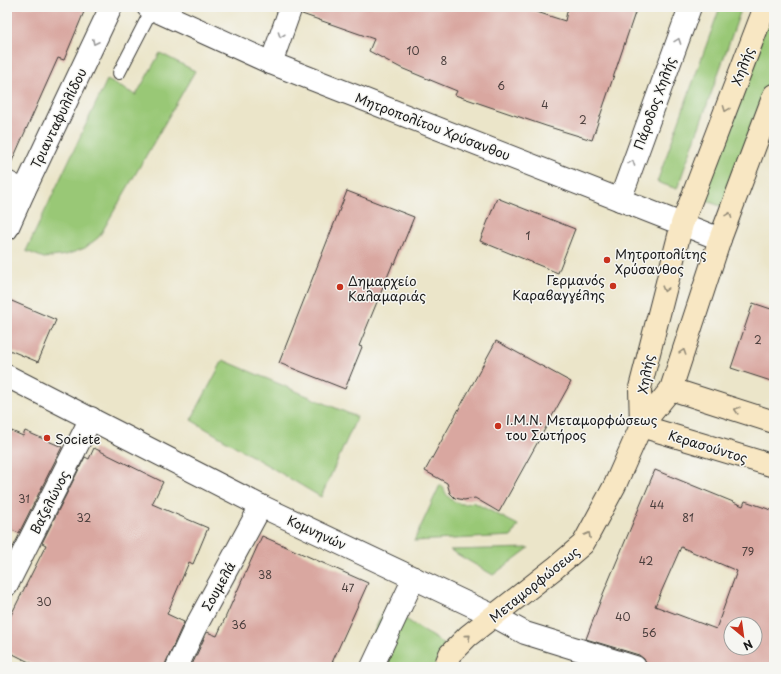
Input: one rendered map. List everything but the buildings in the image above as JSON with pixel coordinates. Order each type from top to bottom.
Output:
[{"type":"main road","name":"Χηλής","points":[[641,426],[640,388],[682,224],[765,7]]},
{"type":"main road","name":"Χηλής","points":[[641,426],[671,389],[720,239],[772,108]]},
{"type":"main road","points":[[671,389],[774,422]]},
{"type":"main road","name":"Κερασούντος","points":[[641,426],[774,466]]},
{"type":"main road","name":"Μεταμορφώσεως","points":[[444,667],[450,654],[468,636],[556,568],[583,544],[615,485],[641,426]]},
{"type":"street","name":"Τριανταφυλλίδου","points":[[7,229],[15,187],[111,7]]},
{"type":"street","points":[[271,63],[291,7]]},
{"type":"street","name":"Πάροδος Χηλής","points":[[620,200],[690,7]]},
{"type":"street","name":"Μητροπολίτου Χρύσανθου","points":[[150,8],[271,63],[720,239]]},
{"type":"street","name":"Κομνηνών","points":[[7,376],[261,506],[494,616],[525,633],[635,667]]},
{"type":"street","name":"Βαζελώνος","points":[[7,585],[91,418]]},
{"type":"street","name":"Σουμελά","points":[[177,667],[195,628],[261,506]]},
{"type":"street","points":[[372,667],[414,578]]},
{"type":"lane","points":[[119,73],[150,8]]},
{"type":"green space","points":[[720,7],[742,7],[677,189],[657,182]]},
{"type":"green space","points":[[774,7],[774,95],[731,210],[693,196]]},
{"type":"green space","points":[[160,53],[195,71],[99,237],[85,248],[66,255],[44,258],[26,251],[107,80],[136,95]]},
{"type":"green space","points":[[223,360],[357,417],[321,497],[191,420]]},
{"type":"green space","points":[[440,485],[443,487],[446,494],[456,502],[466,504],[473,502],[518,525],[512,536],[414,541]]},
{"type":"green space","points":[[529,548],[493,575],[450,550]]},
{"type":"green space","points":[[386,606],[445,645],[434,667],[358,667]]},
{"type":"place","name":"Μητροπολίτης Χρύσανθος","points":[[607,260]]},
{"type":"place","name":"Γερμανός Καραβαγγέλης","points":[[613,286]]},
{"type":"place","name":"Δημαρχείο Καλαμαριάς","points":[[340,287]]},
{"type":"place","name":"Ι.Μ.Ν. Μεταμορφώσεως του Σωτήρος","points":[[498,426]]},
{"type":"place","name":"Societe","points":[[47,438]]}]
